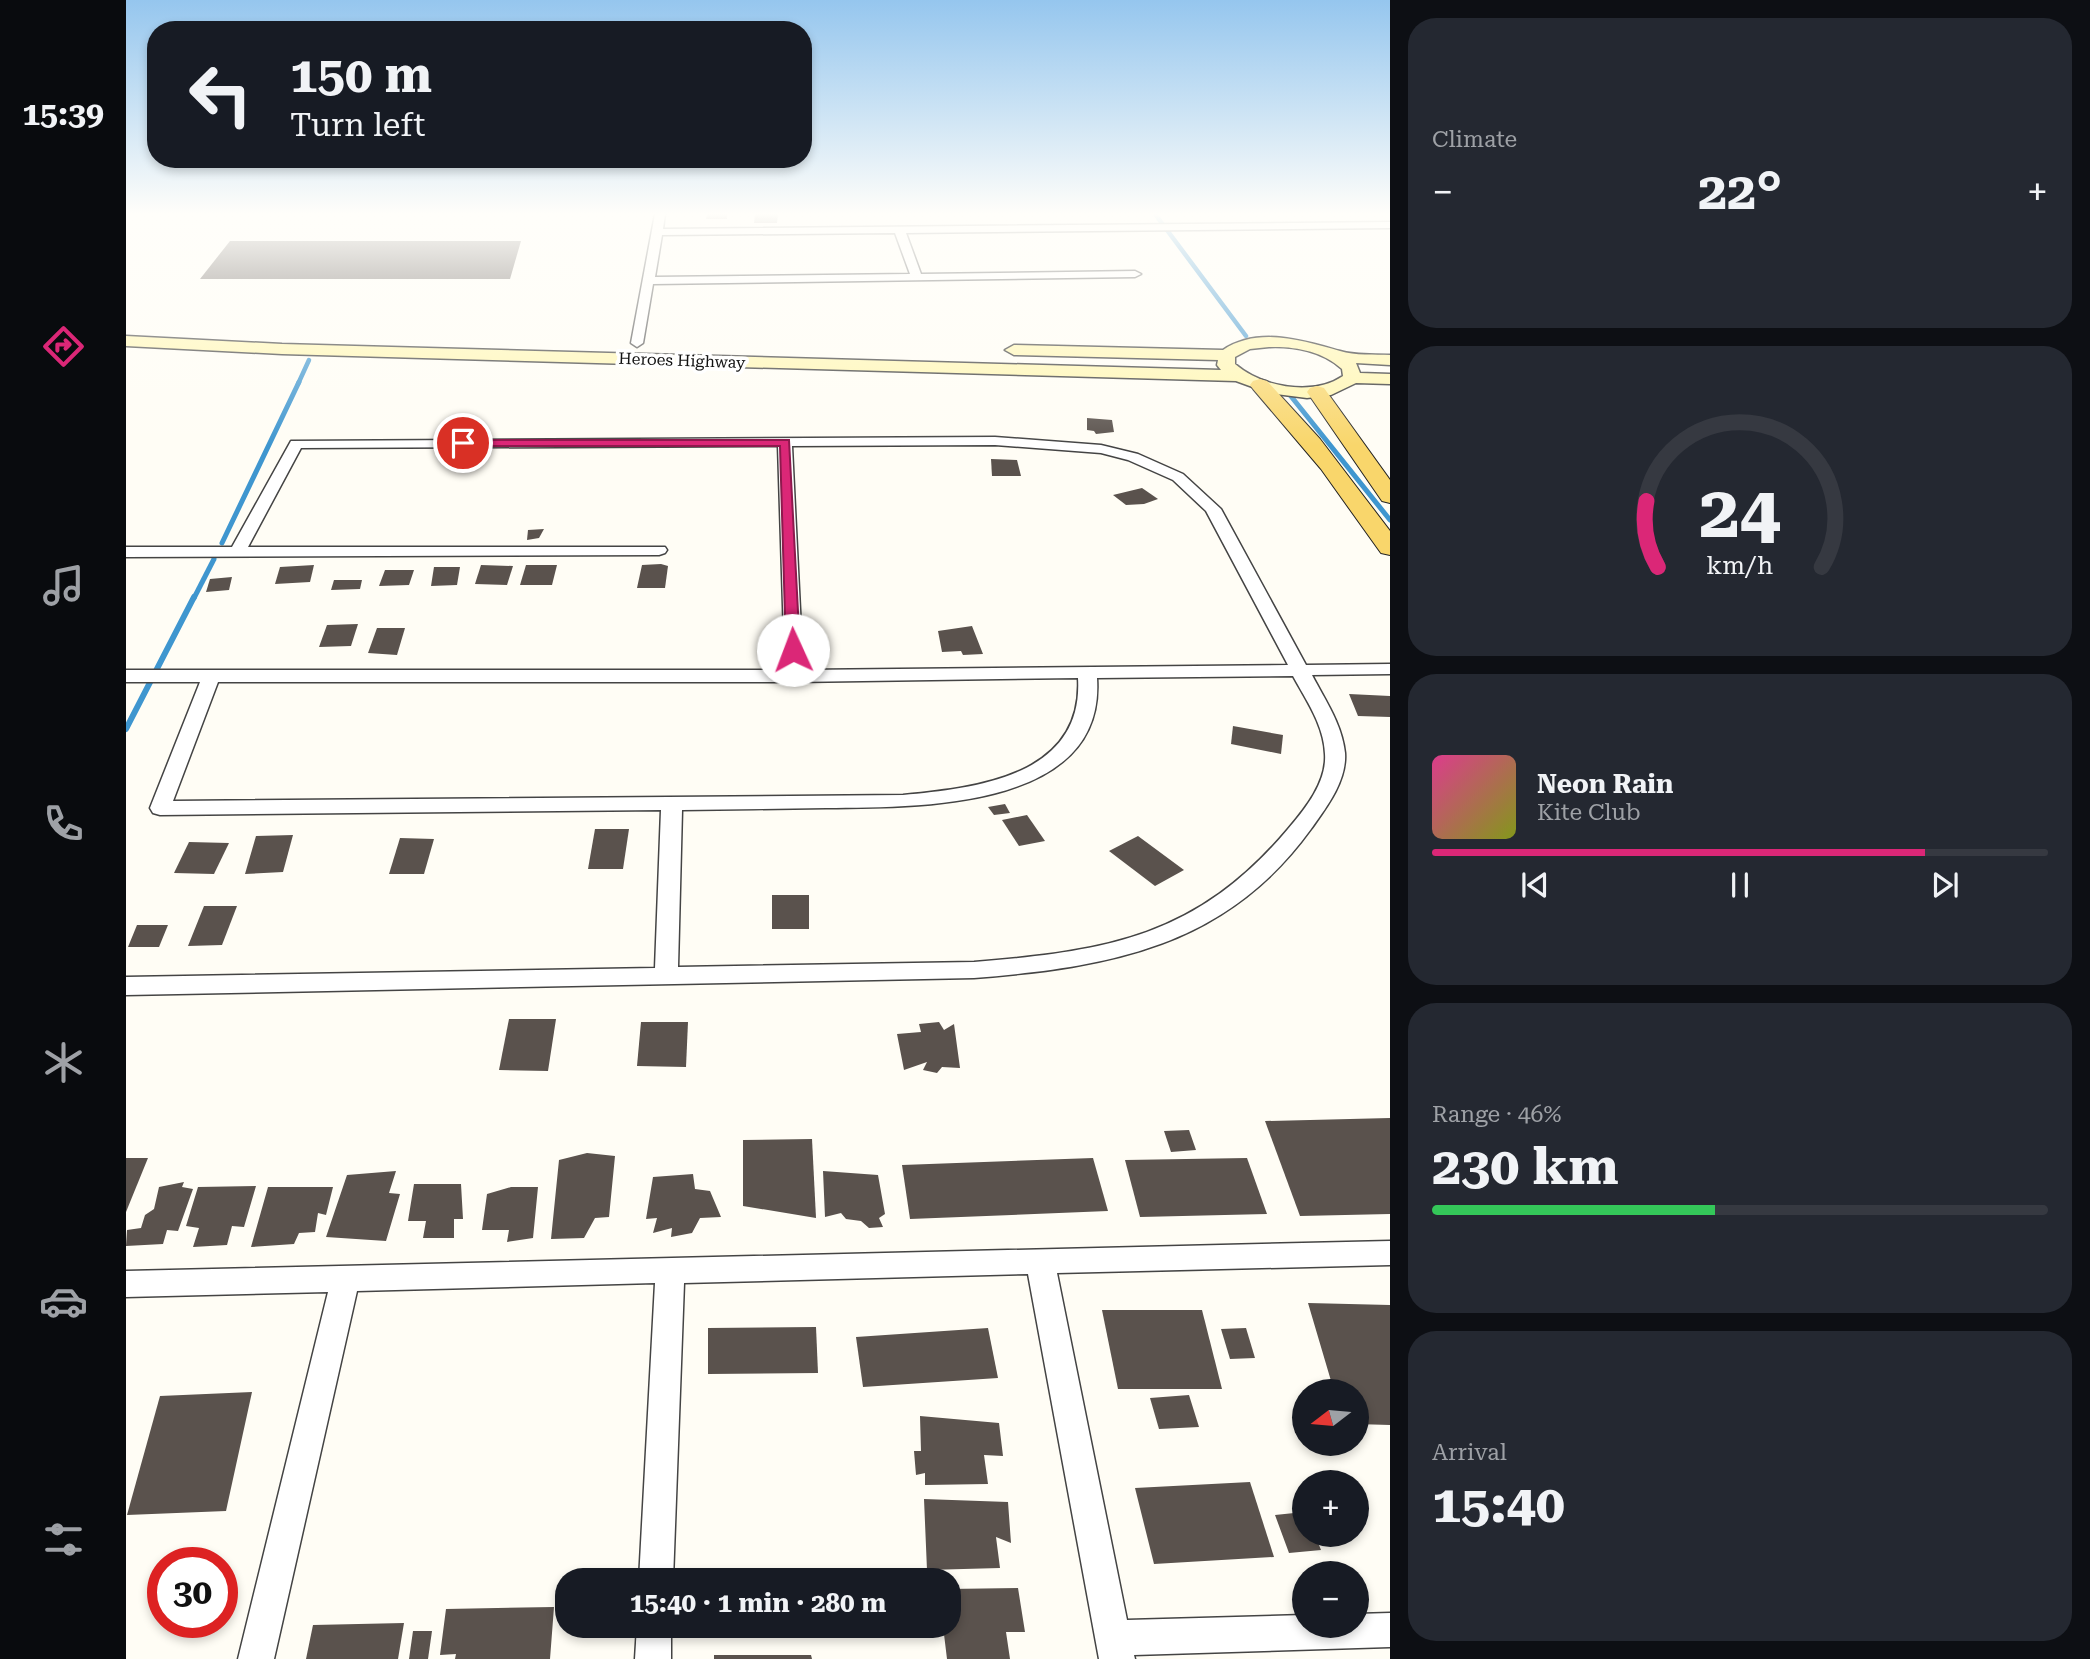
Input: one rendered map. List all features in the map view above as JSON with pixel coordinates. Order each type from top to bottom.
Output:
[{"type":"main road","name":"Heroes Highway","points":[[153,325],[295,335],[815,347]]},
{"type":"main road","name":"Heroes Highway","points":[[126,341],[282,349],[1238,376]]},
{"type":"main road","points":[[994,350],[1227,355],[1240,346],[1275,342],[1316,348],[1338,357],[1351,368],[1352,378]]},
{"type":"main road","points":[[1227,355],[1226,365],[1238,376],[1260,385],[1288,391],[1317,391],[1340,387],[1352,378],[1390,379]]},
{"type":"main road","points":[[1338,357],[1390,360]]},
{"type":"main road","points":[[1260,385],[1334,468],[1390,548]]},
{"type":"main road","points":[[1317,391],[1390,496]]},
{"type":"street","points":[[637,343],[646,291]]},
{"type":"street","points":[[126,986],[1034,967],[1133,947],[1190,925],[1249,888],[1284,851],[1328,783],[1335,757],[1328,723],[1213,509],[1178,477],[1157,466],[1101,449],[995,441],[296,443],[238,551]]},
{"type":"street","points":[[785,443],[794,676]]},
{"type":"street","points":[[126,552],[659,550]]},
{"type":"street","points":[[126,676],[794,676],[1390,669]]},
{"type":"street","points":[[211,676],[160,808],[903,801],[989,790],[1036,771],[1059,755],[1074,736],[1087,708],[1087,671]]},
{"type":"street","points":[[666,975],[672,803]]},
{"type":"street","points":[[126,1284],[1390,1253]]},
{"type":"street","points":[[1040,1261],[1115,1649],[1390,1630]]},
{"type":"street","points":[[657,1568],[670,1271]]},
{"type":"street","points":[[256,1659],[345,1279]]},
{"type":"street","points":[[653,1659],[654,1638]]},
{"type":"building","points":[[1087,418],[1112,420],[1114,432],[1096,434],[1087,430]]},
{"type":"building","points":[[991,459],[1017,460],[1021,476],[992,476]]},
{"type":"building","points":[[1142,488],[1158,499],[1144,504],[1126,505],[1113,495]]},
{"type":"building","points":[[544,529],[539,538],[527,540],[528,530]]},
{"type":"building","points":[[314,565],[310,582],[275,584],[280,567]]},
{"type":"building","points":[[481,565],[513,566],[507,585],[475,584]]},
{"type":"building","points":[[526,565],[557,565],[552,585],[520,585]]},
{"type":"building","points":[[642,565],[668,566],[665,588],[637,588]]},
{"type":"building","points":[[434,567],[460,567],[457,585],[431,586]]},
{"type":"building","points":[[385,570],[414,570],[409,585],[379,586]]},
{"type":"building","points":[[232,577],[229,590],[206,592],[210,579]]},
{"type":"building","points":[[334,580],[362,580],[360,589],[331,590]]},
{"type":"building","points":[[358,624],[351,646],[319,647],[327,625]]},
{"type":"building","points":[[972,626],[983,654],[942,652],[938,631]]},
{"type":"building","points":[[377,628],[405,628],[397,655],[368,653]]},
{"type":"building","points":[[1349,694],[1390,696],[1390,717],[1358,716]]},
{"type":"building","points":[[1233,726],[1283,735],[1281,754],[1231,744]]},
{"type":"building","points":[[1005,804],[1010,813],[994,815],[988,807]]},
{"type":"building","points":[[1027,815],[1045,841],[1019,846],[1002,820]]},
{"type":"building","points":[[595,829],[629,829],[623,869],[588,869]]},
{"type":"building","points":[[293,835],[283,872],[245,874],[256,836]]},
{"type":"building","points":[[1138,836],[1184,870],[1155,886],[1109,851]]},
{"type":"building","points":[[400,838],[434,839],[424,874],[389,874]]},
{"type":"building","points":[[189,842],[229,843],[214,874],[174,873]]},
{"type":"building","points":[[772,895],[809,895],[809,929],[772,929]]},
{"type":"building","points":[[204,906],[237,906],[222,945],[188,946]]},
{"type":"building","points":[[137,925],[168,925],[159,947],[128,947]]},
{"type":"building","points":[[509,1019],[556,1019],[548,1071],[499,1070]]},
{"type":"building","points":[[641,1022],[688,1022],[686,1067],[637,1066]]},
{"type":"building","points":[[939,1022],[944,1030],[954,1024],[960,1068],[942,1067],[937,1073],[923,1070],[927,1062],[904,1070],[897,1034],[921,1032],[919,1024]]},
{"type":"building","points":[[1390,1118],[1390,1214],[1300,1216],[1265,1121]]},
{"type":"building","points":[[1189,1130],[1196,1150],[1171,1152],[1164,1131]]},
{"type":"building","points":[[812,1139],[816,1218],[743,1206],[743,1140]]},
{"type":"building","points":[[587,1153],[615,1156],[609,1217],[595,1218],[584,1238],[551,1239],[559,1160]]},
{"type":"building","points":[[126,1158],[148,1158],[126,1212]]},
{"type":"building","points":[[1093,1158],[1108,1211],[910,1219],[902,1165]]},
{"type":"building","points":[[1247,1158],[1267,1214],[1140,1217],[1125,1160]]},
{"type":"building","points":[[396,1171],[389,1193],[400,1194],[386,1241],[326,1237],[347,1175]]},
{"type":"building","points":[[823,1171],[878,1175],[885,1214],[879,1218],[883,1227],[869,1228],[861,1221],[846,1219],[841,1213],[825,1217]]},
{"type":"building","points":[[693,1174],[695,1189],[710,1191],[721,1217],[700,1218],[692,1233],[671,1237],[672,1228],[653,1233],[657,1218],[646,1219],[653,1177]]},
{"type":"building","points":[[184,1182],[182,1187],[193,1189],[178,1231],[167,1230],[163,1244],[126,1246],[127,1230],[141,1228],[145,1215],[154,1209],[159,1187]]},
{"type":"building","points":[[414,1184],[461,1184],[463,1219],[454,1219],[454,1238],[423,1238],[426,1221],[408,1221]]},
{"type":"building","points":[[256,1186],[244,1227],[232,1226],[227,1245],[193,1247],[199,1228],[186,1226],[198,1187]]},
{"type":"building","points":[[268,1187],[333,1187],[326,1215],[318,1213],[315,1232],[299,1233],[294,1244],[251,1247]]},
{"type":"building","points":[[511,1187],[538,1187],[533,1238],[507,1242],[509,1230],[482,1230],[487,1194]]},
{"type":"building","points":[[1308,1303],[1390,1305],[1390,1425],[1369,1424],[1369,1379],[1330,1379]]},
{"type":"building","points":[[1102,1310],[1202,1310],[1222,1389],[1118,1389]]},
{"type":"building","points":[[816,1327],[818,1373],[708,1374],[708,1328]]},
{"type":"building","points":[[988,1328],[998,1378],[863,1387],[856,1337]]},
{"type":"building","points":[[1246,1328],[1255,1358],[1230,1359],[1221,1329]]},
{"type":"building","points":[[252,1392],[226,1511],[127,1515],[160,1396]]},
{"type":"building","points":[[1189,1395],[1199,1427],[1159,1429],[1150,1398]]},
{"type":"building","points":[[920,1416],[999,1423],[1003,1456],[984,1455],[988,1484],[925,1485],[925,1473],[916,1475],[914,1451],[921,1451]]},
{"type":"building","points":[[1250,1482],[1274,1557],[1154,1564],[1135,1488]]},
{"type":"building","points":[[924,1499],[1008,1502],[1011,1543],[996,1537],[1000,1568],[927,1568]]},
{"type":"building","points":[[1292,1513],[1292,1547],[1320,1547],[1321,1550],[1289,1553],[1275,1515]]},
{"type":"building","points":[[1018,1588],[1025,1632],[1006,1632],[1010,1659],[947,1659],[944,1638],[961,1638],[961,1589]]},
{"type":"building","points":[[554,1607],[550,1659],[455,1659],[456,1654],[440,1655],[446,1609]]},
{"type":"building","points":[[404,1623],[398,1659],[306,1659],[313,1625]]},
{"type":"building","points":[[413,1631],[432,1631],[428,1659],[409,1659]]},
{"type":"building","points":[[714,1655],[811,1655],[812,1659],[714,1659]]},
{"type":"waterway","points":[[1213,291],[1246,336]]},
{"type":"waterway","points":[[298,384],[309,360]]},
{"type":"waterway","points":[[222,543],[299,382]]},
{"type":"waterway","points":[[1290,395],[1390,520]]},
{"type":"waterway","points":[[194,598],[214,559]]},
{"type":"waterway","points":[[126,729],[194,597]]},
{"type":"route","points":[[463,443],[785,443],[793,650]]}]
